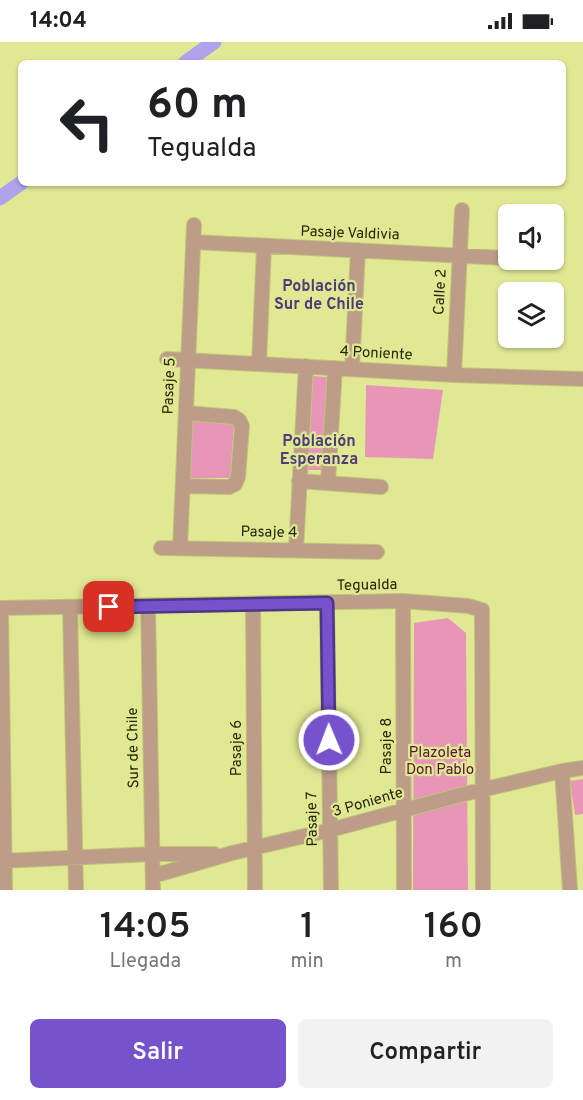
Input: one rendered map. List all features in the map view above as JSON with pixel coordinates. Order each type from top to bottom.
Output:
[{"type":"street","name":"Calle 2","points":[[454,375],[462,210]]},
{"type":"street","name":"Pasaje 5","points":[[180,548],[194,225]]},
{"type":"street","name":"Pasaje Valdivia","points":[[194,242],[498,257]]},
{"type":"street","points":[[260,364],[264,246]]},
{"type":"street","points":[[352,369],[358,250]]},
{"type":"street","name":"4 Poniente","points":[[167,359],[454,375],[583,379]]},
{"type":"street","points":[[296,550],[306,366]]},
{"type":"street","points":[[328,482],[335,368]]},
{"type":"street","points":[[183,486],[229,487],[235,484],[238,477],[242,426],[234,417],[186,413]]},
{"type":"street","points":[[299,481],[381,487]]},
{"type":"street","name":"Pasaje 4","points":[[161,548],[377,552]]},
{"type":"street","name":"Tegualda","points":[[0,608],[403,601],[468,606],[482,610],[483,790]]},
{"type":"street","name":"Pasaje 8","points":[[403,601],[404,890]]},
{"type":"street","name":"Pasaje 7","points":[[327,603],[331,890]]},
{"type":"street","name":"Pasaje 6","points":[[253,605],[255,890]]},
{"type":"street","name":"Sur de Chile","points":[[148,606],[153,883]]},
{"type":"street","points":[[0,608],[2,861],[5,890]]},
{"type":"street","points":[[70,608],[76,890]]},
{"type":"street","name":"3 Poniente","points":[[153,883],[232,854],[404,809],[583,768]]},
{"type":"street","points":[[562,771],[570,890]]},
{"type":"street","points":[[483,790],[483,890]]},
{"type":"street","name":"3 Poniente","points":[[2,861],[153,854],[232,854]]},
{"type":"green space","points":[[313,376],[327,377],[322,470],[308,470]]},
{"type":"green space","points":[[366,385],[443,390],[433,459],[365,457]]},
{"type":"green space","points":[[192,420],[229,423],[234,426],[230,478],[190,478]]},
{"type":"green space","name":"Plazoleta Don Pablo","points":[[448,618],[466,633],[468,890],[413,890],[414,623]]},
{"type":"green space","points":[[583,779],[583,814],[575,815],[570,781]]},
{"type":"waterway","points":[[189,60],[214,42]]},
{"type":"waterway","points":[[0,198],[18,185]]},
{"type":"district","name":"Población Sur de Chile","points":[[319,296]]},
{"type":"district","name":"Población Esperanza","points":[[319,451]]},
{"type":"route","points":[[109,607],[327,603],[329,740]]}]
